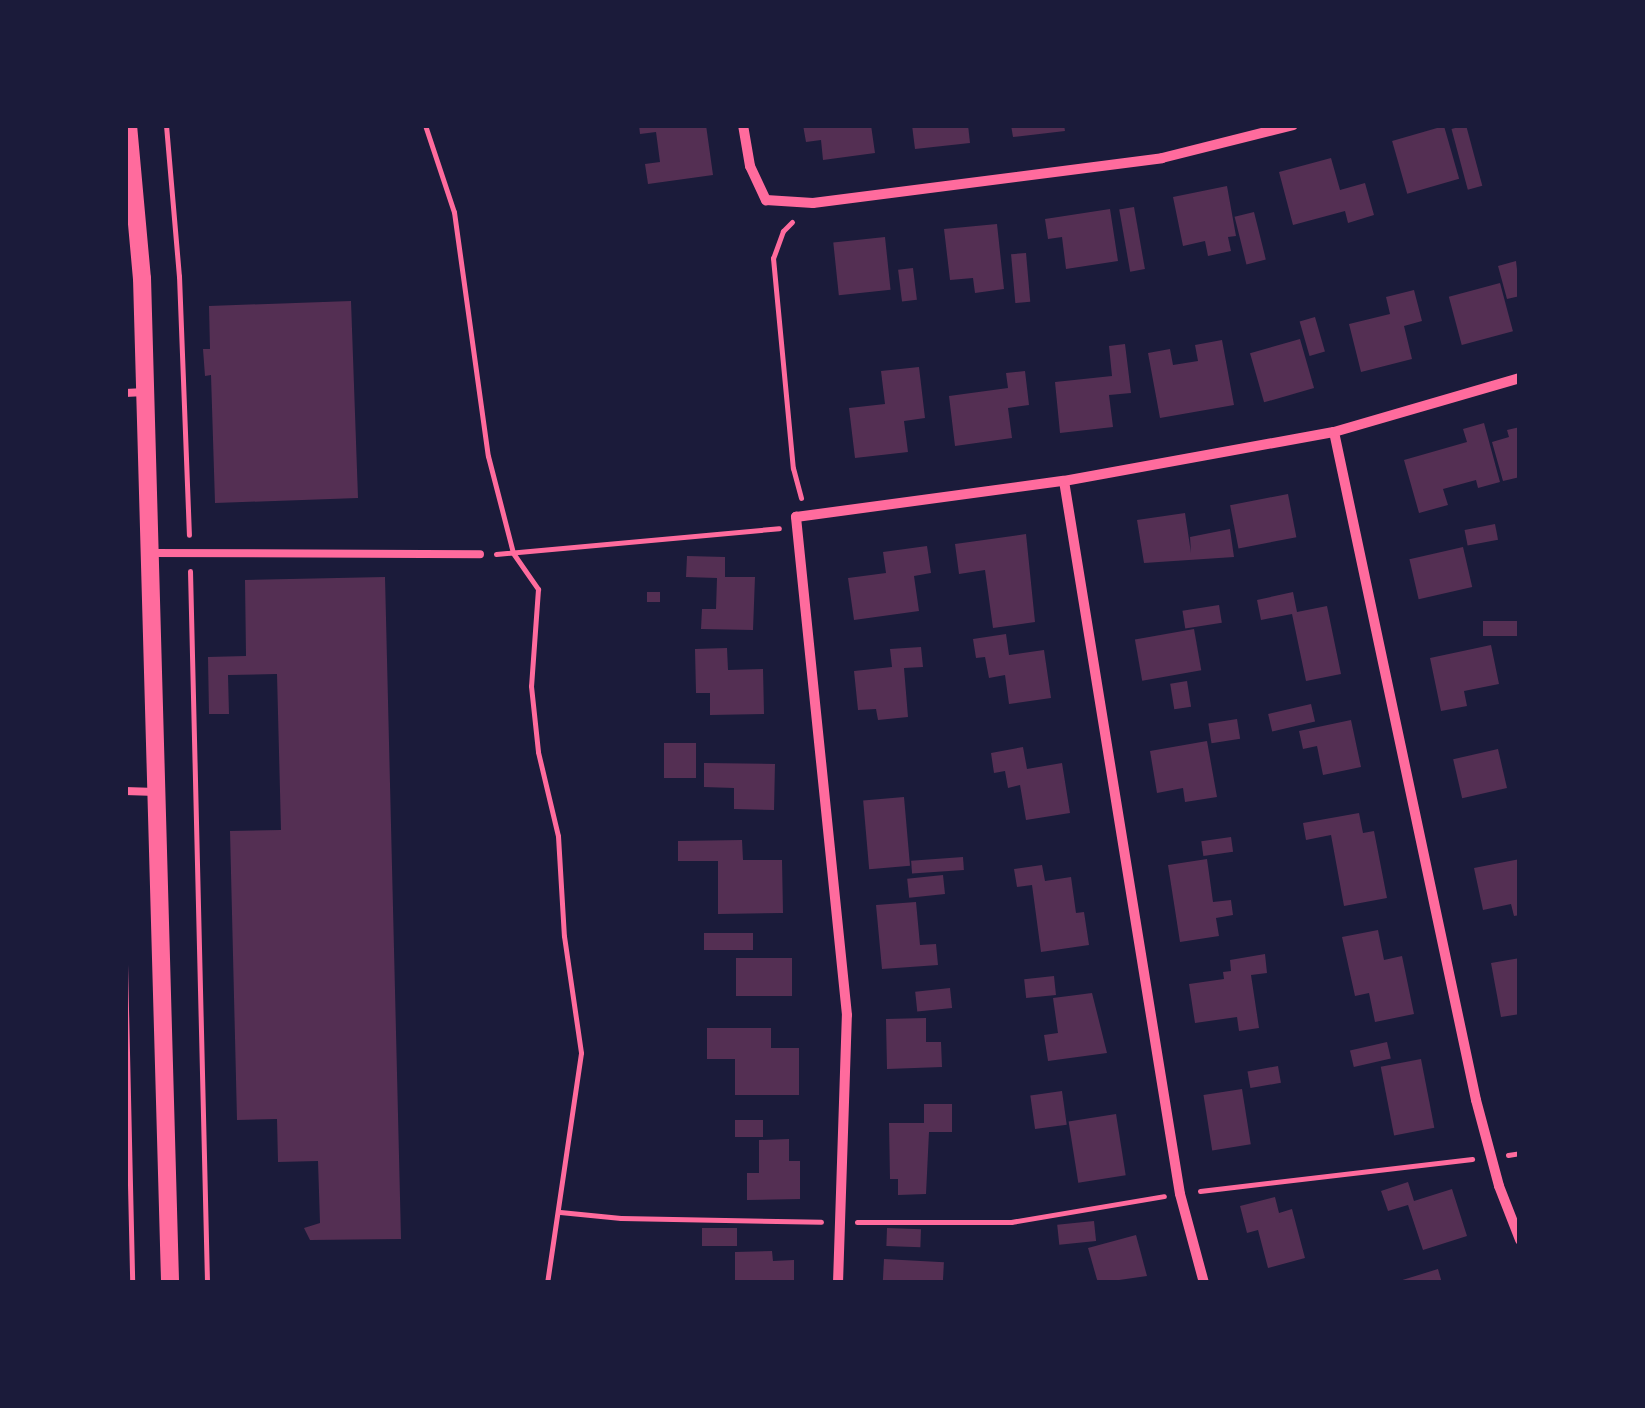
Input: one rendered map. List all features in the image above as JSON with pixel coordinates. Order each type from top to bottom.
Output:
[{"type":"street","points":[[128,125],[142,278],[170,1283]]},
{"type":"street","points":[[743,125],[750,166],[766,200],[813,203],[1162,158],[1293,125]]},
{"type":"street","points":[[838,1283],[847,1016],[799,520],[1064,482],[1334,432],[1520,378]]},
{"type":"street","points":[[1334,432],[1491,1157],[1520,1240]]},
{"type":"street","points":[[1064,482],[1180,1194],[1204,1283]]},
{"type":"lane","points":[[125,393],[146,392]]},
{"type":"lane","points":[[150,554],[480,554]]},
{"type":"lane","points":[[125,792],[156,792]]},
{"type":"path","points":[[166,125],[179,276],[189,554],[207,1283]]},
{"type":"path","points":[[425,125],[454,212],[488,456],[513,554],[538,590],[531,686],[538,752],[558,836],[564,936],[582,1054],[547,1283]]},
{"type":"path","points":[[480,554],[513,554],[799,520],[773,258],[783,230],[813,203]]},
{"type":"path","points":[[125,964],[132,1283]]},
{"type":"path","points":[[560,1212],[621,1218],[1011,1222],[1180,1194],[1520,1153]]},
{"type":"building","points":[[639,125],[706,125],[713,175],[648,184],[645,164],[660,162],[656,132],[640,134]]},
{"type":"building","points":[[803,125],[871,125],[875,153],[823,160],[821,140],[806,142]]},
{"type":"building","points":[[912,125],[968,125],[970,143],[915,149]]},
{"type":"building","points":[[1011,125],[1064,125],[1065,131],[1013,137]]},
{"type":"building","points":[[1466,125],[1482,186],[1468,190],[1452,129]]},
{"type":"building","points":[[1444,126],[1459,179],[1407,194],[1392,141]]},
{"type":"building","points":[[1331,158],[1340,190],[1365,183],[1374,215],[1348,223],[1345,211],[1293,225],[1279,172]]},
{"type":"building","points":[[1227,186],[1236,236],[1228,237],[1231,251],[1208,256],[1205,241],[1183,246],[1173,197]]},
{"type":"building","points":[[1134,207],[1145,269],[1130,272],[1119,210]]},
{"type":"building","points":[[1110,209],[1118,261],[1066,269],[1062,237],[1048,239],[1045,219]]},
{"type":"building","points":[[1254,212],[1266,260],[1246,264],[1235,217]]},
{"type":"building","points":[[997,224],[1004,289],[975,293],[973,278],[950,280],[944,229]]},
{"type":"building","points":[[885,237],[891,290],[839,295],[833,242]]},
{"type":"building","points":[[1026,253],[1030,302],[1015,303],[1011,254]]},
{"type":"building","points":[[1516,261],[1520,296],[1507,299],[1498,266]]},
{"type":"building","points":[[913,268],[917,300],[902,302],[898,270]]},
{"type":"building","points":[[1500,283],[1513,331],[1462,345],[1449,297]]},
{"type":"building","points":[[1414,290],[1422,321],[1404,326],[1412,359],[1361,372],[1349,324],[1390,314],[1386,297]]},
{"type":"building","points":[[351,301],[358,498],[215,503],[211,375],[205,376],[203,349],[210,349],[209,306]]},
{"type":"building","points":[[1315,317],[1325,352],[1310,356],[1300,321]]},
{"type":"building","points":[[1300,339],[1314,388],[1264,402],[1250,353]]},
{"type":"building","points":[[1222,340],[1234,405],[1160,418],[1148,353],[1170,349],[1173,365],[1198,361],[1195,345]]},
{"type":"building","points":[[1125,344],[1131,393],[1109,395],[1113,427],[1060,433],[1055,382],[1112,376],[1109,346]]},
{"type":"building","points":[[919,367],[925,418],[904,421],[908,452],[855,458],[849,408],[885,404],[881,371]]},
{"type":"building","points":[[1025,371],[1029,405],[1008,408],[1012,438],[955,446],[949,396],[1008,388],[1006,373]]},
{"type":"building","points":[[1484,423],[1500,482],[1478,488],[1476,480],[1443,489],[1448,505],[1419,513],[1404,460],[1467,442],[1463,429]]},
{"type":"building","points":[[1520,427],[1520,477],[1503,481],[1492,442],[1509,437],[1507,430]]},
{"type":"building","points":[[1288,494],[1296,537],[1238,548],[1230,505]]},
{"type":"building","points":[[1185,513],[1191,553],[1190,537],[1230,529],[1234,557],[1144,563],[1137,520]]},
{"type":"building","points":[[1495,524],[1498,540],[1468,546],[1465,530]]},
{"type":"building","points":[[1026,534],[1035,622],[993,628],[985,570],[959,574],[955,544]]},
{"type":"building","points":[[927,546],[931,573],[914,576],[919,611],[854,620],[848,578],[886,573],[883,552]]},
{"type":"building","points":[[1463,547],[1472,587],[1419,599],[1409,559]]},
{"type":"building","points":[[687,556],[725,557],[725,577],[755,577],[753,630],[701,629],[702,609],[716,609],[717,578],[686,577]]},
{"type":"building","points":[[385,577],[401,1239],[310,1240],[304,1228],[320,1223],[318,1161],[278,1162],[277,1119],[237,1120],[230,831],[281,830],[277,674],[228,675],[229,714],[209,714],[208,657],[246,656],[245,580]]},
{"type":"building","points":[[647,592],[660,592],[660,602],[647,602]]},
{"type":"building","points":[[1293,592],[1297,612],[1327,606],[1341,674],[1306,681],[1292,614],[1261,620],[1257,600]]},
{"type":"building","points":[[1219,605],[1222,623],[1185,629],[1182,611]]},
{"type":"building","points":[[1483,621],[1520,621],[1520,636],[1483,636]]},
{"type":"building","points":[[1194,629],[1201,670],[1142,681],[1135,639]]},
{"type":"building","points":[[1006,634],[1009,655],[1044,650],[1051,698],[1009,704],[1005,675],[989,678],[985,657],[976,658],[973,639]]},
{"type":"building","points":[[1491,645],[1499,684],[1464,691],[1467,706],[1441,711],[1430,658]]},
{"type":"building","points":[[921,647],[923,667],[904,668],[908,717],[878,720],[876,709],[858,710],[854,671],[892,667],[890,649]]},
{"type":"building","points":[[727,648],[728,670],[763,669],[764,714],[710,715],[710,693],[696,693],[695,649]]},
{"type":"building","points":[[1187,681],[1191,707],[1174,709],[1170,684]]},
{"type":"building","points":[[1311,704],[1315,722],[1272,731],[1268,714]]},
{"type":"building","points":[[1237,719],[1240,739],[1211,743],[1208,724]]},
{"type":"building","points":[[1351,720],[1361,767],[1323,775],[1317,746],[1303,749],[1299,731]]},
{"type":"building","points":[[1207,741],[1217,797],[1185,802],[1183,788],[1157,793],[1150,751]]},
{"type":"building","points":[[664,743],[696,743],[696,778],[664,778]]},
{"type":"building","points":[[1023,747],[1027,769],[1062,763],[1070,813],[1026,820],[1020,785],[1008,788],[1005,771],[994,773],[991,753]]},
{"type":"building","points":[[1498,749],[1507,788],[1462,798],[1453,759]]},
{"type":"building","points":[[704,763],[775,764],[774,810],[734,809],[734,788],[704,787]]},
{"type":"building","points":[[904,797],[910,866],[869,869],[863,801]]},
{"type":"building","points":[[1359,813],[1363,833],[1374,831],[1387,898],[1344,906],[1331,835],[1306,840],[1303,823]]},
{"type":"building","points":[[1231,837],[1233,852],[1203,856],[1201,841]]},
{"type":"building","points":[[742,840],[743,860],[782,860],[783,913],[718,914],[718,861],[678,861],[678,841]]},
{"type":"building","points":[[963,857],[964,870],[912,874],[911,861]]},
{"type":"building","points":[[1207,859],[1213,902],[1231,900],[1233,915],[1216,918],[1219,936],[1180,942],[1168,865]]},
{"type":"building","points":[[1520,859],[1520,915],[1514,916],[1511,904],[1483,910],[1474,868]]},
{"type":"building","points":[[1042,865],[1045,881],[1071,877],[1076,913],[1084,912],[1089,945],[1041,952],[1032,885],[1017,887],[1014,869]]},
{"type":"building","points":[[943,875],[945,894],[909,898],[907,879]]},
{"type":"building","points":[[916,902],[920,945],[936,944],[938,965],[882,969],[876,905]]},
{"type":"building","points":[[1378,930],[1384,960],[1402,956],[1414,1014],[1375,1022],[1369,993],[1355,996],[1342,937]]},
{"type":"building","points":[[704,933],[753,933],[753,950],[704,950]]},
{"type":"building","points":[[1265,954],[1267,973],[1251,975],[1259,1028],[1239,1031],[1237,1017],[1195,1023],[1189,984],[1224,979],[1223,972],[1231,971],[1230,960]]},
{"type":"building","points":[[736,958],[792,958],[792,996],[736,996]]},
{"type":"building","points":[[1520,958],[1520,1014],[1501,1017],[1491,963]]},
{"type":"building","points":[[1054,976],[1056,995],[1026,998],[1024,979]]},
{"type":"building","points":[[950,988],[952,1008],[917,1012],[915,992]]},
{"type":"building","points":[[1092,993],[1107,1053],[1048,1061],[1044,1035],[1058,1033],[1053,998]]},
{"type":"building","points":[[926,1018],[926,1042],[941,1042],[942,1067],[887,1069],[886,1019]]},
{"type":"building","points":[[707,1028],[771,1028],[771,1048],[799,1048],[799,1095],[735,1095],[735,1059],[707,1059]]},
{"type":"building","points":[[1387,1042],[1391,1059],[1354,1067],[1350,1051]]},
{"type":"building","points":[[1421,1059],[1434,1128],[1394,1136],[1381,1067]]},
{"type":"building","points":[[1278,1066],[1281,1083],[1250,1088],[1247,1071]]},
{"type":"building","points":[[1242,1089],[1251,1144],[1212,1150],[1203,1095]]},
{"type":"building","points":[[1062,1091],[1067,1125],[1035,1129],[1030,1095]]},
{"type":"building","points":[[924,1104],[952,1104],[952,1132],[929,1132],[926,1194],[898,1195],[898,1179],[890,1179],[889,1123],[924,1123]]},
{"type":"building","points":[[1116,1114],[1126,1175],[1078,1183],[1069,1122]]},
{"type":"building","points":[[735,1120],[763,1120],[763,1137],[735,1137]]},
{"type":"building","points":[[789,1139],[789,1161],[800,1161],[800,1199],[747,1200],[747,1173],[759,1173],[759,1140]]},
{"type":"building","points":[[1408,1182],[1414,1201],[1452,1189],[1467,1236],[1423,1250],[1408,1205],[1388,1211],[1381,1191]]},
{"type":"building","points":[[1275,1197],[1279,1213],[1292,1209],[1305,1258],[1268,1268],[1258,1230],[1247,1233],[1240,1206]]},
{"type":"building","points":[[1094,1221],[1096,1241],[1059,1245],[1057,1225]]},
{"type":"building","points":[[702,1228],[737,1228],[737,1246],[702,1246]]},
{"type":"building","points":[[887,1228],[921,1229],[920,1247],[886,1246]]},
{"type":"building","points":[[1136,1235],[1147,1276],[1098,1283],[1088,1248]]},
{"type":"building","points":[[772,1251],[773,1261],[794,1260],[794,1283],[735,1283],[735,1252]]},
{"type":"building","points":[[884,1259],[944,1262],[943,1283],[883,1283]]},
{"type":"building","points":[[1438,1269],[1442,1283],[1396,1283],[1396,1282]]}]
